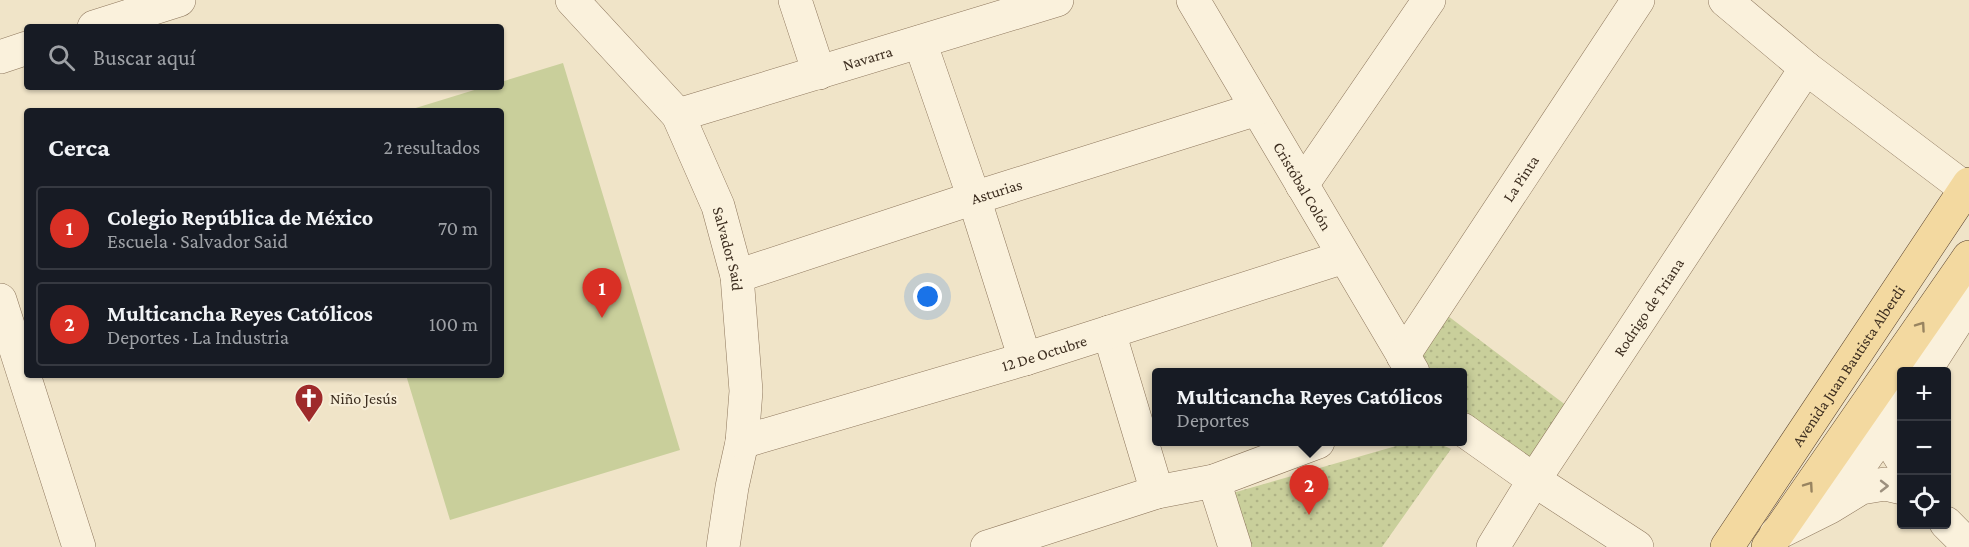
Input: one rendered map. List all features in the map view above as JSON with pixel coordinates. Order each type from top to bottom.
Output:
[{"type":"main road","name":"Avenida Juan Bautista Alberdi","points":[[1735,535],[1963,184]]},
{"type":"main road","points":[[1770,544],[1969,257]]},
{"type":"street","points":[[103,24],[179,0]]},
{"type":"street","name":"Salvador Said","points":[[572,0],[678,115],[718,206],[737,276],[746,391],[742,442],[732,487],[723,547]]},
{"type":"street","points":[[795,0],[819,73]]},
{"type":"street","name":"Navarra","points":[[678,115],[920,42],[995,9],[1058,0]]},
{"type":"street","points":[[1302,185],[1429,0]]},
{"type":"street","name":"La Pinta","points":[[1408,364],[1638,0]]},
{"type":"street","points":[[1725,0],[1806,68],[1963,184]]},
{"type":"street","name":"Cristóbal Colón","points":[[1208,8],[1257,109],[1408,364]]},
{"type":"street","points":[[920,42],[974,198],[1025,358]]},
{"type":"street","points":[[0,57],[24,49]]},
{"type":"street","name":"Rodrigo de Triana","points":[[1493,547],[1534,480],[1806,68]]},
{"type":"street","name":"Asturias","points":[[737,276],[1257,109]]},
{"type":"street","name":"12 De Octubre","points":[[742,442],[1025,358],[1344,257]]},
{"type":"street","points":[[0,300],[24,375]]},
{"type":"street","points":[[1927,367],[1969,302]]},
{"type":"street","points":[[1109,332],[1157,492]]},
{"type":"street","points":[[25,378],[79,547]]},
{"type":"street","points":[[1830,507],[1897,412]]},
{"type":"street","points":[[1897,412],[1894,447],[1897,452]]},
{"type":"street","points":[[1467,433],[1534,480],[1637,547]]},
{"type":"street","points":[[987,547],[1157,492],[1214,481],[1305,446]]},
{"type":"street","points":[[1214,481],[1235,547]]},
{"type":"street","points":[[1770,544],[1861,488],[1885,484],[1897,487]]},
{"type":"street","points":[[1951,527],[1969,546]]},
{"type":"green space","points":[[563,63],[680,450],[450,520],[407,378],[504,378],[504,108],[416,108],[474,90],[504,90],[504,81]]},
{"type":"green space","points":[[1448,316],[1567,406],[1533,462],[1467,417],[1467,368],[1424,368],[1416,355]]},
{"type":"green space","points":[[1396,446],[1445,446],[1451,449],[1382,547],[1239,547],[1222,496]]},
{"type":"place","name":"Colegio República de México","points":[[602,318]]},
{"type":"place","name":"Niño Jesús","points":[[309,424]]},
{"type":"place","name":"Multicancha Reyes Católicos","points":[[1309,515]]}]
